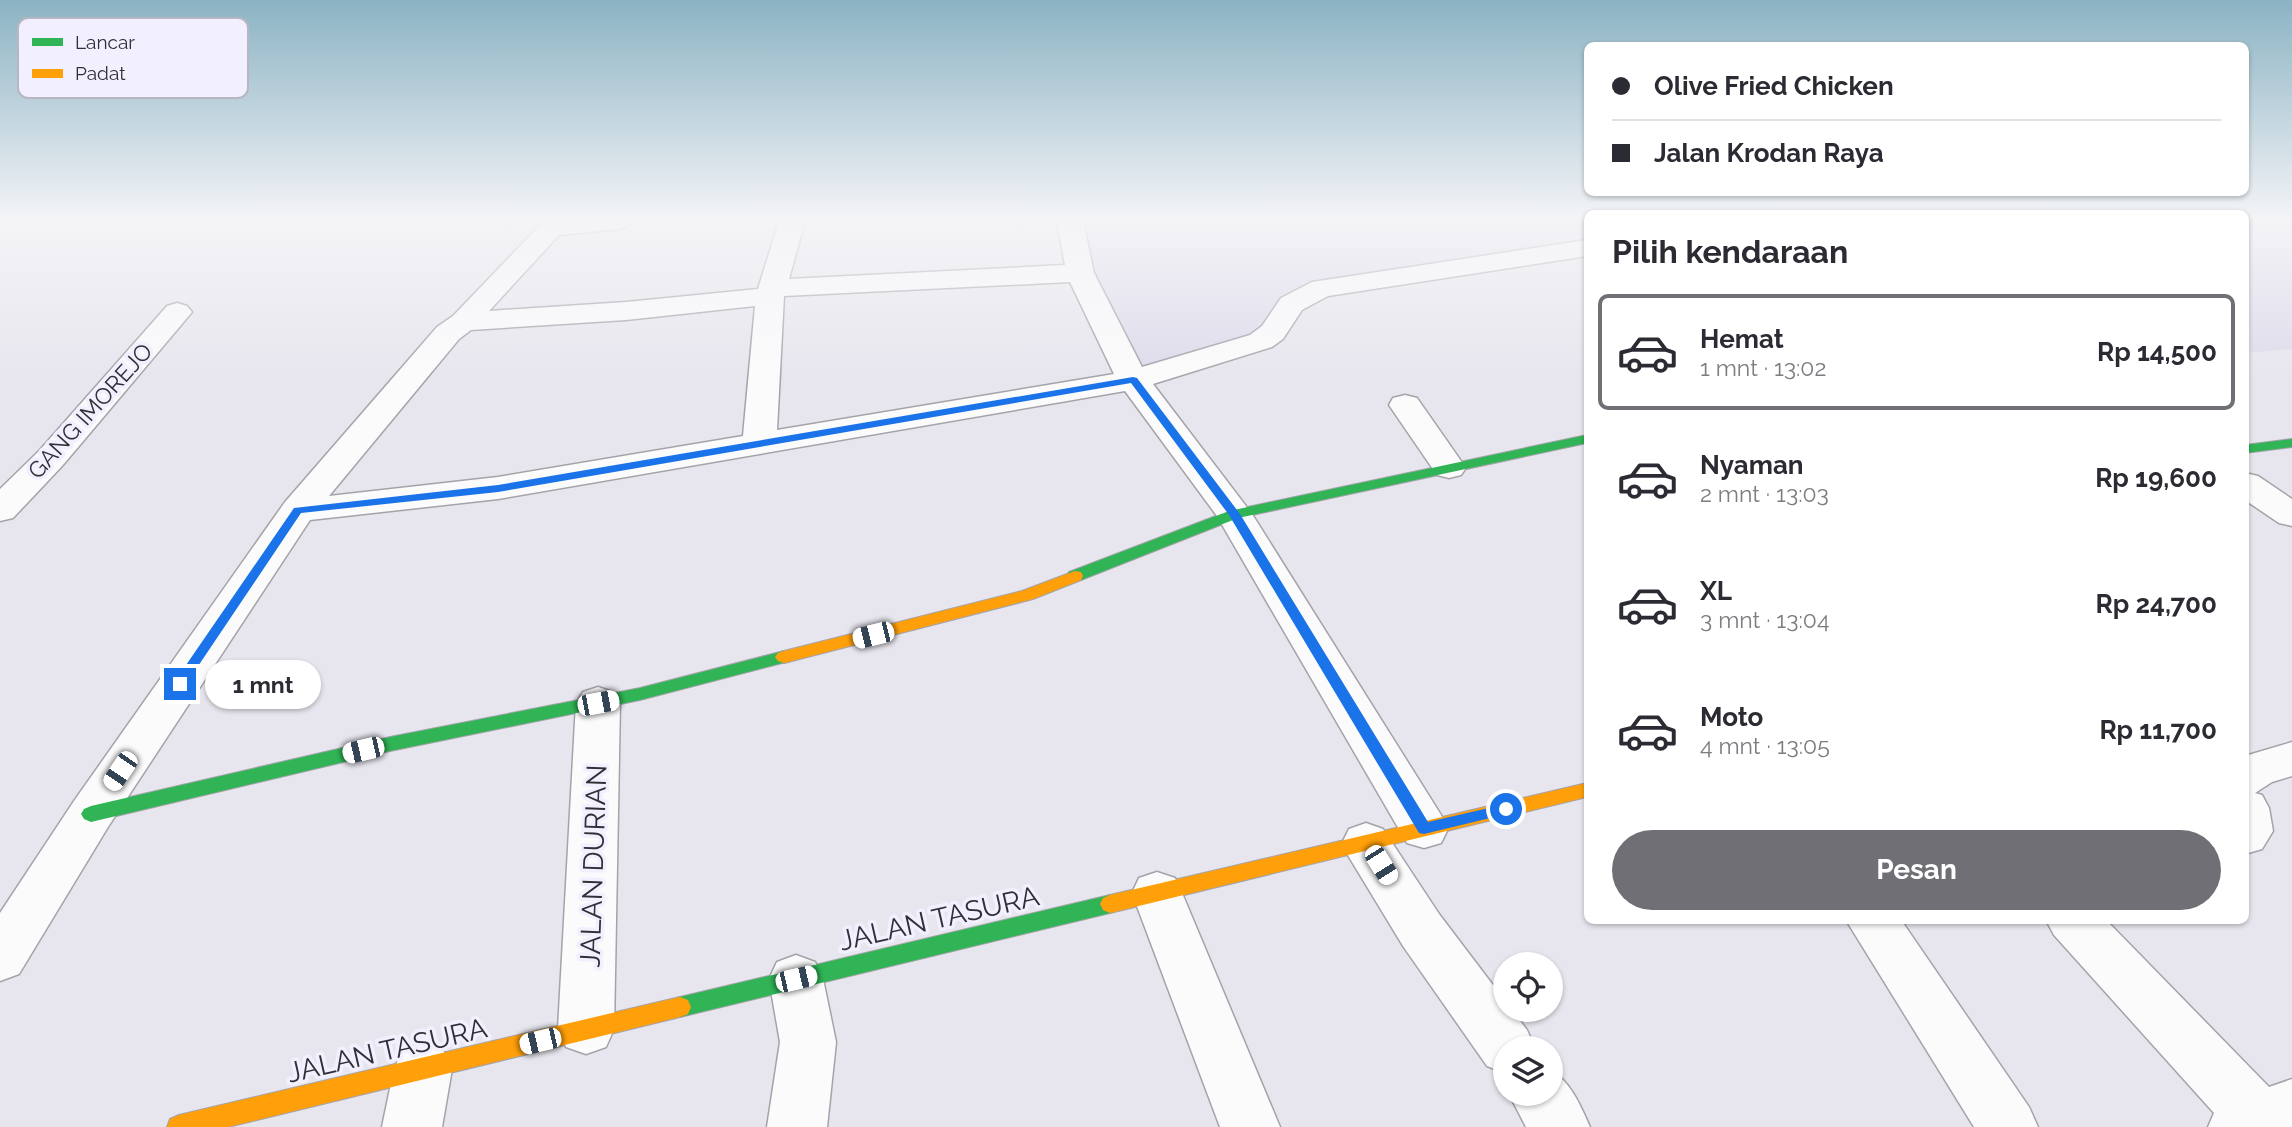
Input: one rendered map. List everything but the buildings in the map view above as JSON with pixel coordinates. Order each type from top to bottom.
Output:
[{"type":"street","points":[[0,958],[90,814],[298,510],[448,333],[463,322],[506,274]]},
{"type":"street","points":[[759,443],[771,292],[776,274]]},
{"type":"street","points":[[463,322],[626,311],[771,292],[1070,274]]},
{"type":"street","points":[[1080,274],[1133,380],[1234,514],[1424,829]]},
{"type":"street","points":[[298,510],[498,488],[1133,380],[1261,341],[1278,328],[1286,308],[1306,294],[1322,288],[1417,274]]},
{"type":"street","name":"GANG IMOREJO","points":[[0,510],[51,458],[177,312]]},
{"type":"street","points":[[1405,405],[1449,468]]},
{"type":"street","points":[[90,814],[390,744],[640,695],[1027,595],[1234,514],[1584,440]]},
{"type":"street","points":[[2249,448],[2292,443]]},
{"type":"street","points":[[2249,487],[2292,515]]},
{"type":"street","name":"JALAN DURIAN","points":[[586,1029],[598,703]]},
{"type":"street","points":[[2249,775],[2256,770],[2292,759]]},
{"type":"street","name":"JALAN TASURA","points":[[179,1127],[1584,791]]},
{"type":"street","points":[[1366,843],[1421,930],[1498,1036]]},
{"type":"street","points":[[1157,893],[1250,1127]]},
{"type":"street","points":[[1875,924],[2008,1127]]},
{"type":"street","points":[[2076,924],[2263,1118]]},
{"type":"street","points":[[796,979],[808,1042],[797,1127]]},
{"type":"street","points":[[412,1127],[423,1069]]},
{"type":"street","points":[[1546,1106],[1560,1127]]},
{"type":"shaded area","points":[[1396,274],[1303,288],[1255,334],[1144,370],[1095,275]]},
{"type":"shaded area","points":[[2249,274],[2292,274],[2292,349],[2249,353]]},
{"type":"traffic: fast","points":[[1075,576],[1234,514],[1584,440]]},
{"type":"traffic: fast","points":[[2249,448],[2292,443]]},
{"type":"traffic: fast","points":[[91,814],[390,744],[640,694],[784,657]]},
{"type":"traffic: fast","points":[[680,1007],[1110,904]]},
{"type":"traffic: slow","points":[[784,657],[1027,595],[1075,576]]},
{"type":"traffic: slow","points":[[1110,904],[1584,791]]},
{"type":"traffic: slow","points":[[179,1127],[680,1007]]},
{"type":"route","points":[[180,684],[298,510],[498,488],[1133,380],[1234,514],[1424,829],[1506,809]]}]
